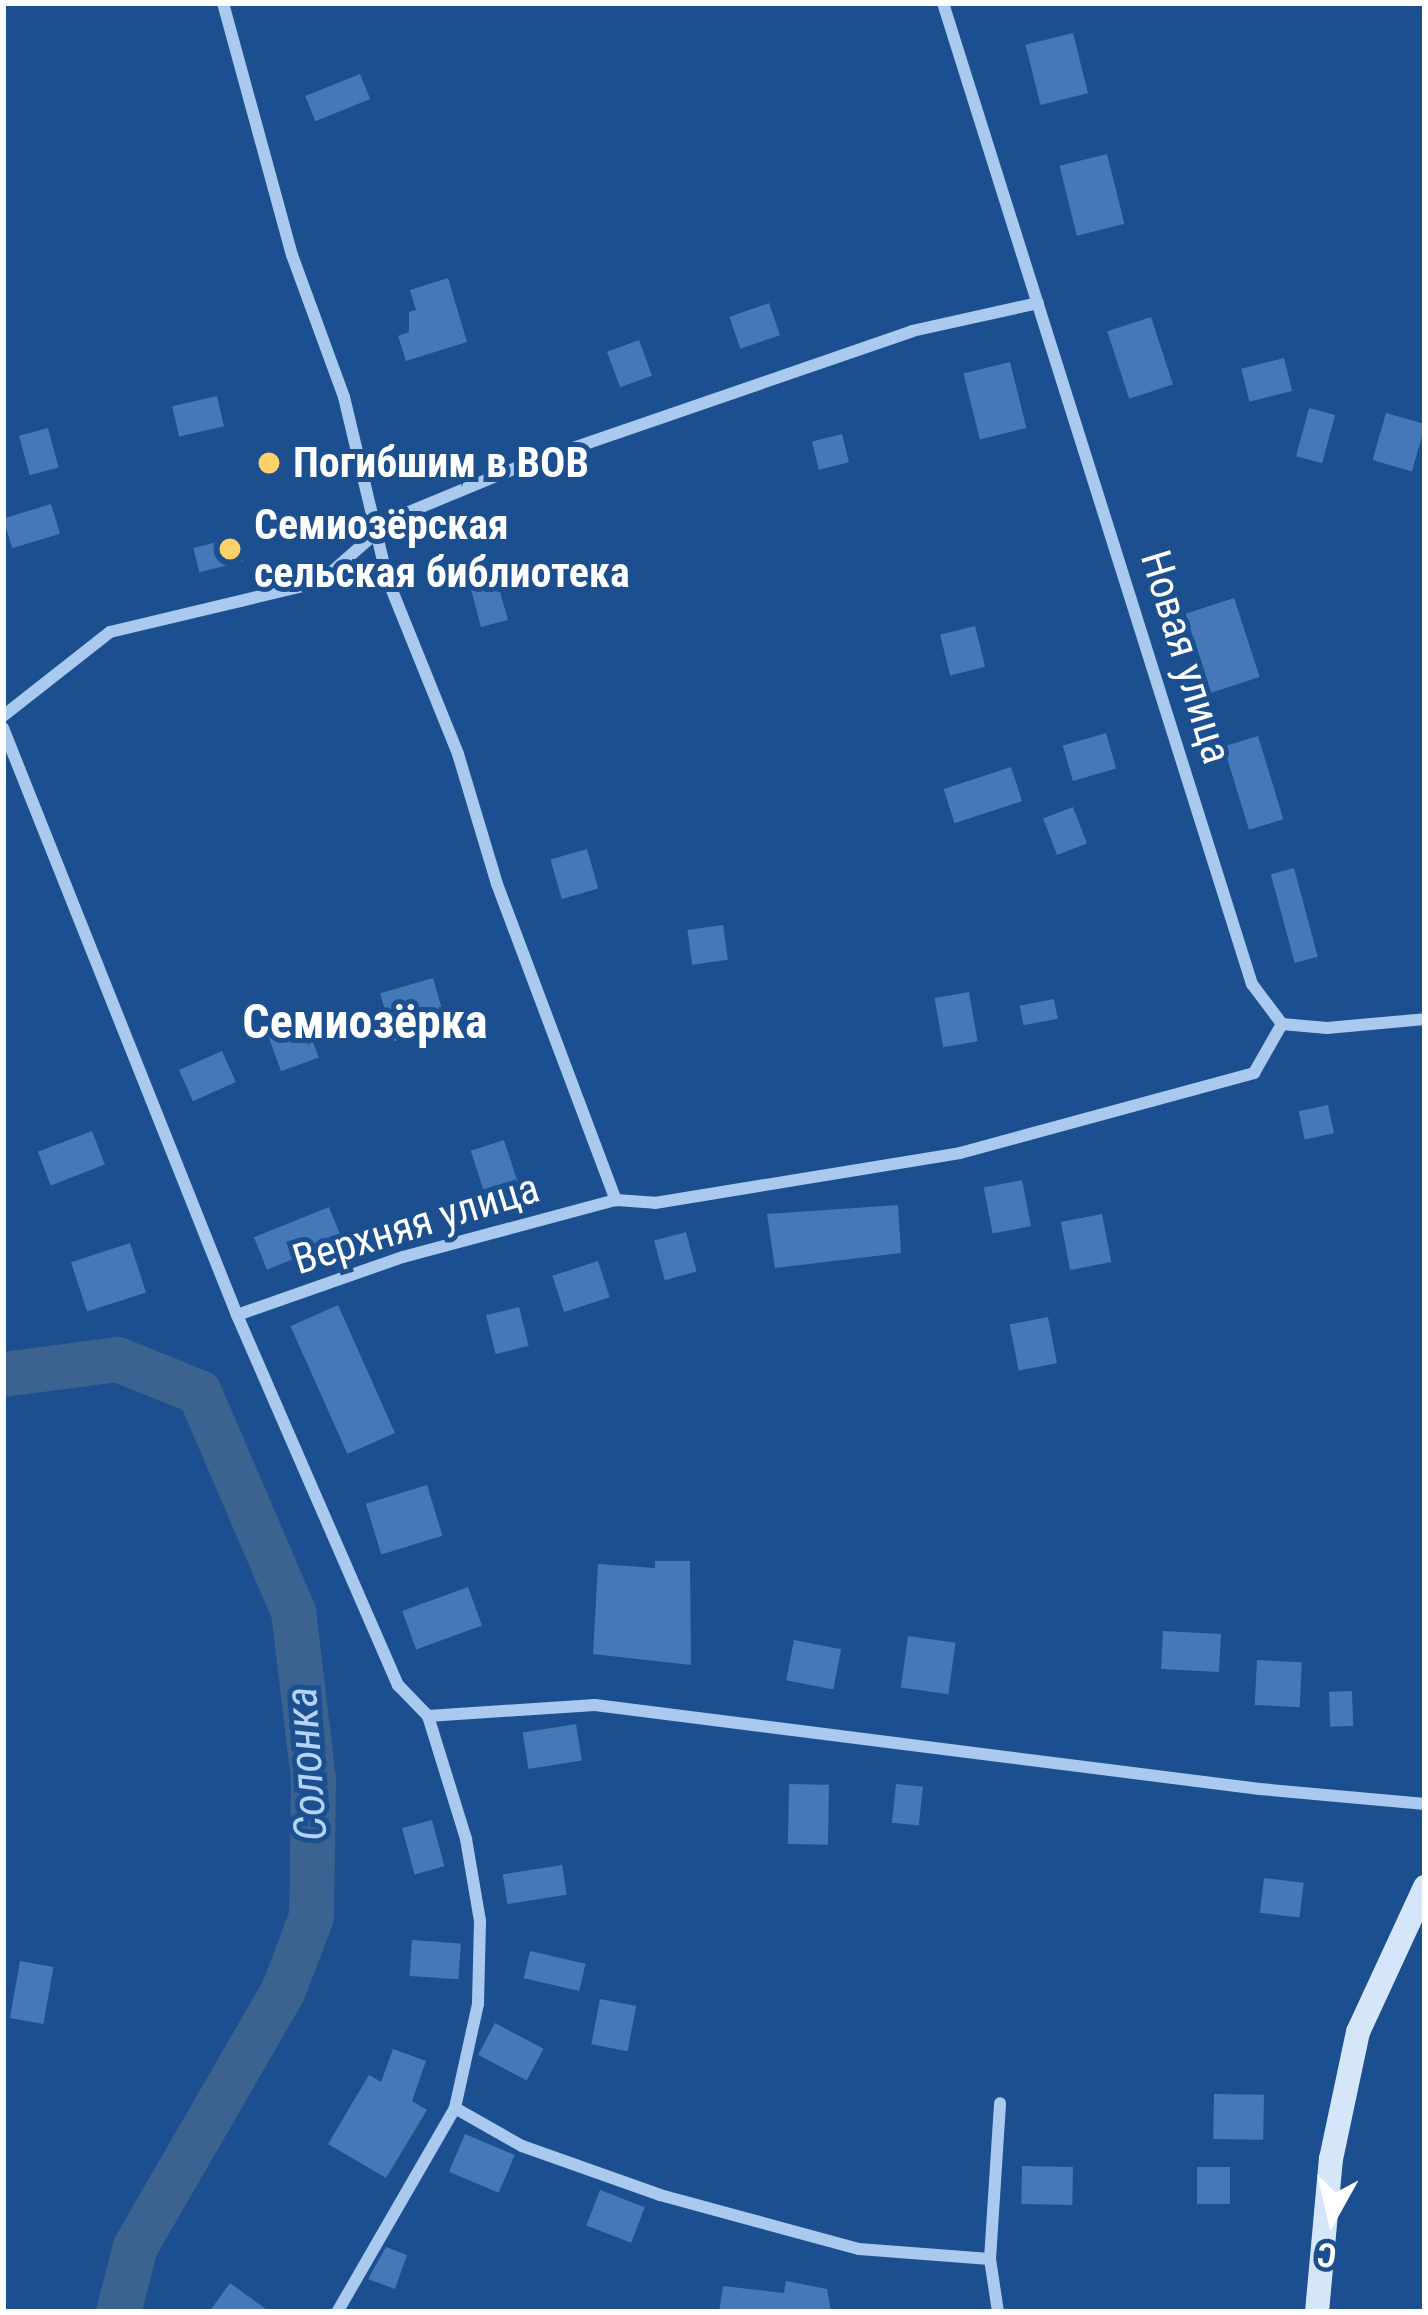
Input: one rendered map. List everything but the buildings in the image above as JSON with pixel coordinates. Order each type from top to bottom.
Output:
[{"type":"street","points":[[223,3],[292,255],[344,397],[387,578],[458,754],[497,884],[616,1200]]},
{"type":"street","name":"Новая улица","points":[[944,3],[1252,984],[1282,1024]]},
{"type":"street","points":[[3,716],[110,632],[320,582],[392,519],[518,467],[912,331],[1038,303]]},
{"type":"street","points":[[3,728],[237,1315],[398,1685],[428,1716],[466,1839],[480,1921],[478,2004],[455,2108],[338,2312]]},
{"type":"street","points":[[1282,1024],[1327,1028],[1425,1019]]},
{"type":"street","name":"Верхняя улица","points":[[237,1315],[403,1257],[616,1200],[655,1202],[960,1153],[1254,1073],[1282,1024]]},
{"type":"street","points":[[428,1716],[595,1705],[1260,1789],[1425,1804]]},
{"type":"street","points":[[1317,2312],[1330,2158],[1358,2032],[1425,1887]]},
{"type":"street","points":[[998,2312],[989,2259],[1000,2104]]},
{"type":"street","points":[[455,2108],[522,2146],[660,2195],[859,2248],[989,2259]]},
{"type":"waterway","name":"Солонка","points":[[3,1374],[117,1359],[199,1392],[293,1611],[313,1778],[311,1916],[283,1990],[135,2246],[118,2312]]},
{"type":"place","name":"Погибшим в ВОВ","points":[[269,463]]},
{"type":"place","name":"Семиозёрская сельская библиотека","points":[[230,549]]},
{"type":"district","name":"Семиозёрка","points":[[365,1022]]}]
